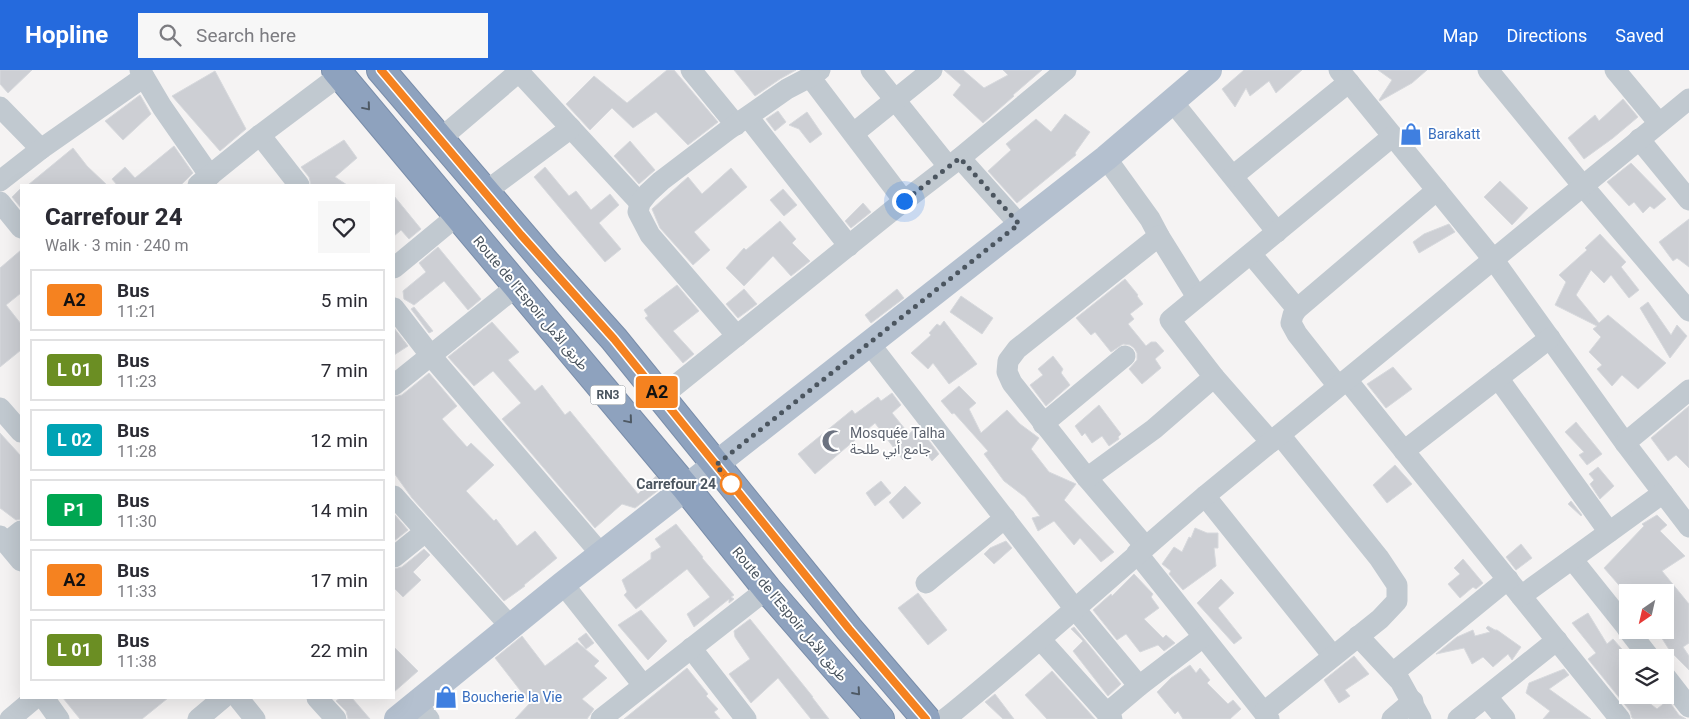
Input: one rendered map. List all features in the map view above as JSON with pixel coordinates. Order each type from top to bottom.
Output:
[{"type":"highway","name":"RN3","points":[[381,70],[614,339],[855,636],[926,719]]},
{"type":"highway","name":"Route de l’Espoir طريق الأمل","points":[[338,72],[686,488],[767,589],[880,719]]},
{"type":"main road","points":[[414,714],[510,626],[1019,224],[1106,158],[1209,70]]},
{"type":"street","points":[[691,70],[742,121],[849,246]]},
{"type":"street","points":[[871,70],[895,99],[954,162],[1019,224]]},
{"type":"street","points":[[854,133],[932,70]]},
{"type":"street","points":[[661,397],[1066,70]]},
{"type":"street","points":[[1488,70],[1689,311]]},
{"type":"street","points":[[1616,70],[1659,123]]},
{"type":"street","points":[[440,139],[520,71],[640,203]]},
{"type":"street","points":[[0,181],[142,74],[204,180],[338,72]]},
{"type":"street","points":[[737,336],[650,235],[638,212],[640,203],[661,181],[787,89],[815,73],[854,133],[904,201]]},
{"type":"street","points":[[1233,176],[1344,76],[1493,259],[1625,443],[1663,493],[1686,517]]},
{"type":"street","points":[[945,719],[1205,496],[1689,99]]},
{"type":"street","points":[[1172,101],[1277,232]]},
{"type":"street","points":[[0,107],[41,149]]},
{"type":"street","points":[[485,192],[571,128]]},
{"type":"street","points":[[260,135],[297,184]]},
{"type":"street","points":[[1159,236],[1017,350],[1008,361],[1007,372],[1012,383],[1141,550],[1203,638],[1267,715],[1333,656],[1380,619],[1397,601],[1398,586],[1379,558],[1275,438],[1214,377],[1170,320],[1393,136]]},
{"type":"street","points":[[1639,139],[1689,200]]},
{"type":"street","points":[[1106,158],[1150,219],[1197,297]]},
{"type":"street","points":[[1437,190],[1297,309],[1291,323],[1297,334],[1404,451],[1620,719]]},
{"type":"street","points":[[0,202],[20,227]]},
{"type":"street","points":[[395,267],[458,215]]},
{"type":"street","points":[[1251,254],[1297,309]]},
{"type":"street","points":[[395,384],[517,286]]},
{"type":"street","points":[[395,309],[431,356],[601,554]]},
{"type":"street","points":[[1404,451],[1550,338]]},
{"type":"street","points":[[869,342],[1075,609],[1139,686]]},
{"type":"street","points":[[1043,424],[1125,356]]},
{"type":"street","points":[[1087,478],[1154,429],[1214,377]]},
{"type":"street","points":[[1498,378],[1609,532]]},
{"type":"street","points":[[1625,443],[1689,390]]},
{"type":"street","points":[[0,408],[20,431]]},
{"type":"street","points":[[1521,596],[1663,493]]},
{"type":"street","points":[[1205,496],[1333,656]]},
{"type":"street","points":[[395,497],[510,626]]},
{"type":"street","points":[[926,583],[1005,518]]},
{"type":"street","points":[[395,557],[425,532]]},
{"type":"street","points":[[9,537],[20,559]]},
{"type":"street","points":[[1572,559],[1619,619]]},
{"type":"street","points":[[1393,673],[1508,579]]},
{"type":"street","points":[[563,584],[643,685]]},
{"type":"street","points":[[602,719],[767,589]]},
{"type":"street","points":[[1358,636],[1400,681],[1417,710],[1392,719]]},
{"type":"street","points":[[1040,639],[1109,716],[1139,686],[1203,638]]},
{"type":"street","points":[[1635,639],[1643,649]]},
{"type":"street","points":[[1458,719],[1557,640]]},
{"type":"street","points":[[691,648],[746,719]]},
{"type":"street","points":[[1674,688],[1689,707]]},
{"type":"street","points":[[1487,697],[1505,719]]},
{"type":"street","points":[[10,719],[34,699]]},
{"type":"street","points":[[45,699],[59,719]]},
{"type":"street","points":[[198,719],[222,699]]},
{"type":"street","points":[[239,699],[255,719]]},
{"type":"street","points":[[318,699],[336,719]]},
{"type":"building","points":[[0,70],[32,70],[8,93],[0,84]]},
{"type":"building","points":[[667,70],[674,70],[718,122],[688,145],[656,112],[633,128],[612,108],[590,130],[566,104],[594,76],[627,103]]},
{"type":"building","points":[[734,70],[796,70],[755,96]]},
{"type":"building","points":[[944,70],[963,70],[984,88],[1008,75],[1003,70],[1042,70],[983,123],[953,95],[961,85]]},
{"type":"building","points":[[1244,70],[1302,70],[1276,93],[1269,81],[1250,96],[1246,88],[1235,107],[1222,89]]},
{"type":"building","points":[[1378,70],[1427,70],[1412,83],[1380,101],[1392,80]]},
{"type":"building","points":[[215,71],[246,129],[220,151],[172,96]]},
{"type":"building","points":[[140,95],[151,114],[123,140],[105,121]]},
{"type":"building","points":[[1623,99],[1638,117],[1584,159],[1568,138],[1595,115],[1599,121]]},
{"type":"building","points":[[778,111],[786,122],[775,131],[766,119]]},
{"type":"building","points":[[807,112],[822,134],[810,143],[799,129],[789,125]]},
{"type":"building","points":[[1065,114],[1090,132],[1075,153],[1076,155],[1017,203],[988,171],[1011,150],[1006,144],[1036,119],[1051,132]]},
{"type":"building","points":[[344,140],[357,158],[335,177],[346,184],[311,184],[309,177],[301,167]]},
{"type":"building","points":[[630,141],[655,170],[639,184],[614,156]]},
{"type":"building","points":[[174,146],[193,173],[182,184],[116,184],[112,179],[125,167],[135,178]]},
{"type":"building","points":[[73,148],[87,166],[106,184],[29,184]]},
{"type":"building","points":[[1631,163],[1666,199],[1654,209],[1650,206],[1643,213],[1634,202],[1629,206],[1607,182]]},
{"type":"building","points":[[545,167],[569,196],[576,191],[591,210],[610,194],[619,205],[599,223],[621,249],[605,262],[534,177]]},
{"type":"building","points":[[731,168],[747,187],[694,232],[710,250],[693,265],[660,228],[652,209],[688,177],[702,194]]},
{"type":"building","points":[[1500,181],[1528,208],[1512,225],[1484,197]]},
{"type":"building","points":[[20,189],[20,207],[12,197]]},
{"type":"building","points":[[783,189],[797,205],[784,216],[770,200]]},
{"type":"building","points":[[395,197],[421,229],[409,239],[401,230],[395,235]]},
{"type":"building","points":[[863,203],[871,212],[851,228],[845,221]]},
{"type":"building","points":[[1689,219],[1689,267],[1677,258],[1673,261],[1659,242]]},
{"type":"building","points":[[780,221],[796,239],[792,243],[810,261],[791,276],[773,256],[744,286],[726,268],[744,248],[746,250]]},
{"type":"building","points":[[1449,224],[1455,232],[1419,253],[1413,242],[1424,234]]},
{"type":"building","points":[[1600,234],[1626,262],[1621,267],[1639,290],[1629,298],[1611,275],[1604,283],[1591,270],[1576,295],[1599,323],[1608,315],[1666,363],[1638,389],[1622,375],[1612,386],[1597,369],[1602,365],[1589,352],[1601,337],[1593,329],[1597,326],[1555,305],[1566,282],[1559,275],[1587,250],[1585,248]]},
{"type":"building","points":[[438,247],[481,299],[468,310],[444,281],[414,305],[404,299],[403,291],[426,272],[419,263]]},
{"type":"building","points":[[20,251],[20,294],[6,305],[20,323],[20,351],[0,367],[0,268]]},
{"type":"building","points":[[1125,279],[1143,304],[1130,314],[1134,319],[1128,324],[1146,346],[1151,342],[1156,342],[1164,351],[1155,359],[1161,368],[1142,384],[1129,369],[1137,360],[1137,353],[1134,348],[1123,344],[1111,352],[1095,332],[1091,335],[1076,318]]},
{"type":"building","points":[[677,285],[699,311],[673,331],[694,354],[683,363],[645,318],[648,316],[644,310]]},
{"type":"building","points":[[744,289],[757,304],[738,318],[726,304]]},
{"type":"building","points":[[897,289],[904,298],[871,323],[865,315]]},
{"type":"building","points":[[961,296],[993,318],[982,334],[950,312]]},
{"type":"building","points":[[1648,302],[1671,335],[1677,325],[1687,336],[1670,358],[1640,308]]},
{"type":"building","points":[[414,307],[433,331],[429,333],[411,309]]},
{"type":"building","points":[[944,321],[977,364],[949,384],[933,363],[928,369],[911,353],[931,335],[929,333],[937,324],[940,326]]},
{"type":"building","points":[[492,322],[519,352],[508,360],[535,391],[542,385],[565,415],[570,411],[638,494],[656,476],[664,486],[635,508],[622,504],[595,528],[502,419],[521,403],[493,371],[474,386],[448,357]]},
{"type":"building","points":[[395,329],[408,346],[395,354]]},
{"type":"building","points":[[1053,356],[1063,369],[1061,373],[1070,385],[1046,406],[1030,385],[1043,375],[1038,369]]},
{"type":"building","points":[[1393,367],[1412,389],[1386,408],[1367,384]]},
{"type":"building","points":[[429,373],[457,406],[442,419],[467,447],[471,443],[494,465],[466,491],[494,521],[496,519],[517,546],[535,531],[557,558],[525,586],[504,601],[412,498],[395,474],[395,397],[402,395]]},
{"type":"building","points":[[959,386],[976,403],[969,409],[981,433],[1007,410],[1020,424],[1039,438],[1031,449],[1049,472],[1076,484],[1064,500],[1114,552],[1101,562],[1080,538],[1074,545],[1054,521],[1038,531],[1032,518],[1040,516],[1025,497],[1004,481],[984,454],[988,451],[941,401]]},
{"type":"building","points":[[892,393],[901,405],[892,413],[909,434],[918,426],[939,454],[932,461],[921,447],[903,460],[875,423],[815,474],[798,454],[852,410],[855,414],[878,397],[881,401]]},
{"type":"building","points":[[1099,405],[1121,434],[1118,437],[1119,439],[1109,446],[1102,436],[1092,443],[1085,433],[1082,436],[1075,426]]},
{"type":"building","points":[[1689,406],[1689,468],[1676,455],[1668,461],[1651,438]]},
{"type":"building","points":[[1576,422],[1602,454],[1587,465],[1579,455],[1584,452],[1565,432]]},
{"type":"building","points":[[0,433],[20,455],[20,519],[16,520],[0,508]]},
{"type":"building","points":[[1395,465],[1412,484],[1387,503],[1373,485]]},
{"type":"building","points":[[1598,467],[1614,486],[1600,499],[1590,484],[1594,480],[1589,474]]},
{"type":"building","points":[[881,481],[891,493],[875,506],[866,493]]},
{"type":"building","points":[[905,486],[921,503],[903,519],[889,502]]},
{"type":"building","points":[[1571,501],[1582,515],[1581,516],[1568,504]]},
{"type":"building","points":[[395,515],[408,530],[395,540]]},
{"type":"building","points":[[1657,515],[1667,525],[1660,531],[1685,556],[1662,571],[1673,584],[1619,585],[1604,568],[1644,526],[1642,524]]},
{"type":"building","points":[[676,524],[734,595],[731,597],[734,599],[729,603],[729,599],[694,627],[687,614],[710,597],[687,569],[636,609],[624,595],[627,592],[622,580],[651,559],[651,553],[661,547],[655,539]]},
{"type":"building","points":[[1195,528],[1207,533],[1218,533],[1218,548],[1214,548],[1216,566],[1183,590],[1169,574],[1171,571],[1162,564],[1174,547],[1182,552]]},
{"type":"building","points":[[1006,541],[1012,548],[994,564],[984,554],[990,548]]},
{"type":"building","points":[[1521,544],[1532,558],[1516,570],[1506,557]]},
{"type":"building","points":[[424,549],[430,555],[413,572],[421,580],[403,597],[395,589],[395,569],[402,567]]},
{"type":"building","points":[[1463,559],[1483,583],[1476,589],[1473,587],[1460,598],[1448,584],[1460,574],[1454,568]]},
{"type":"building","points":[[1134,574],[1153,594],[1151,597],[1159,608],[1144,619],[1163,638],[1166,635],[1175,643],[1164,651],[1158,645],[1140,652],[1126,634],[1117,640],[1093,610],[1111,594],[1112,596]]},
{"type":"building","points":[[1221,579],[1234,593],[1218,608],[1242,638],[1234,644],[1197,603]]},
{"type":"building","points":[[1674,586],[1689,604],[1689,643],[1683,647],[1689,656],[1689,670],[1674,655],[1674,649],[1669,649],[1662,639],[1674,639]]},
{"type":"building","points":[[918,593],[947,630],[928,645],[898,608]]},
{"type":"building","points":[[641,610],[667,641],[648,660],[618,625]]},
{"type":"building","points":[[1588,613],[1607,644],[1613,639],[1622,649],[1619,649],[1619,697],[1588,659],[1596,653],[1572,623]]},
{"type":"building","points":[[750,619],[829,719],[811,719],[778,678],[751,703],[729,674],[750,659],[735,637],[734,631]]},
{"type":"building","points":[[1488,626],[1521,647],[1512,660],[1508,654],[1493,667],[1483,657],[1472,664],[1464,648],[1436,654],[1457,637],[1473,630],[1475,636],[1490,632],[1486,628]]},
{"type":"building","points":[[1074,627],[1121,684],[1108,696],[1073,651],[1083,641],[1071,629]]},
{"type":"building","points":[[586,633],[594,643],[586,649],[578,639]]},
{"type":"building","points":[[522,636],[545,666],[577,642],[599,661],[594,666],[607,678],[582,699],[594,709],[587,719],[515,719],[530,703],[495,658]]},
{"type":"building","points":[[395,648],[418,671],[395,691]]},
{"type":"building","points":[[1354,656],[1369,674],[1345,690],[1350,696],[1339,703],[1324,680]]},
{"type":"building","points":[[1190,665],[1196,673],[1200,668],[1210,680],[1207,683],[1228,704],[1233,700],[1241,709],[1230,719],[1183,719],[1178,711],[1175,714],[1157,692],[1171,678]]},
{"type":"building","points":[[687,668],[708,694],[706,696],[718,709],[714,712],[720,719],[624,719]]},
{"type":"building","points":[[1564,669],[1569,675],[1549,689],[1591,719],[1543,719],[1550,711],[1526,693],[1529,683]]},
{"type":"building","points":[[1052,671],[1095,719],[1047,719],[1025,695]]},
{"type":"building","points":[[995,694],[1014,719],[1003,719],[985,702]]},
{"type":"building","points":[[64,699],[167,699],[142,719],[80,719]]},
{"type":"building","points":[[339,699],[353,699],[370,719],[348,719],[346,711],[336,701]]},
{"type":"building","points":[[1624,704],[1651,704],[1657,709],[1663,704],[1671,704],[1679,715],[1686,719],[1634,719]]},
{"type":"bus line","name":"A2","points":[[381,70],[521,235],[614,339],[876,662],[926,719]]},
{"type":"place","name":"Barakatt","points":[[1411,134]]},
{"type":"place","name":"Mosquée Talha جامع أبي طلحة","points":[[833,441]]},
{"type":"place","name":"Carrefour 24","points":[[731,484]]},
{"type":"place","name":"Boucherie la Vie","points":[[446,697]]},
{"type":"route","points":[[731,484],[716,465],[1019,224],[960,158],[904,201]]}]
